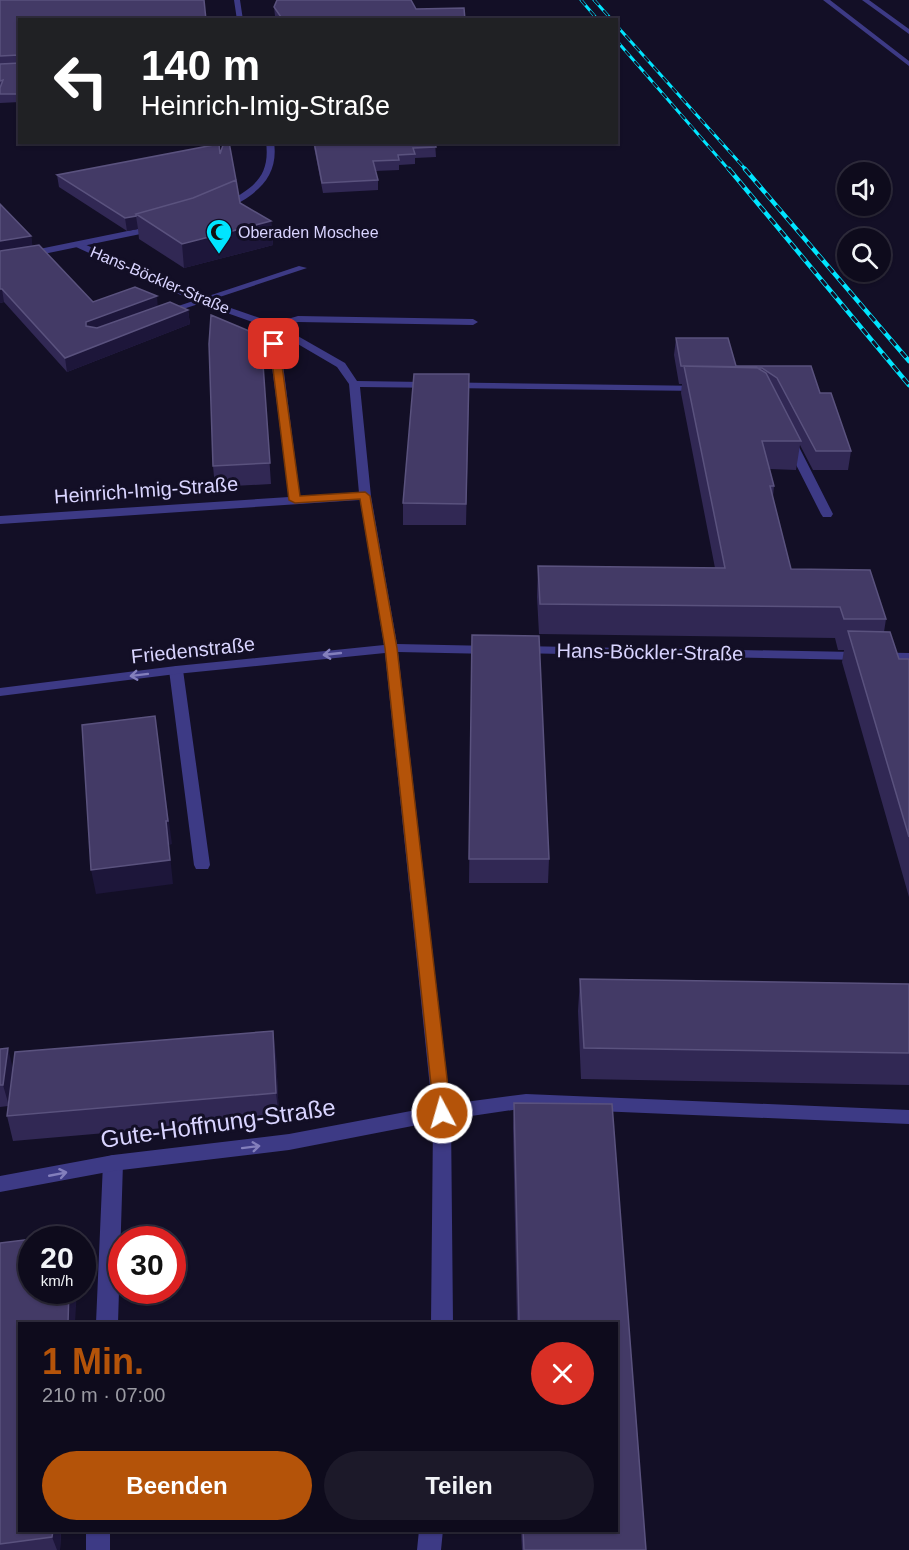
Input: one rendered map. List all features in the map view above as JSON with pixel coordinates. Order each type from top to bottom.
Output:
[{"type":"street","points":[[237,0],[240,18]]},
{"type":"street","points":[[826,0],[909,64]]},
{"type":"street","points":[[866,0],[909,32]]},
{"type":"street","points":[[216,210],[242,197],[267,176],[272,166],[270,144]]},
{"type":"street","points":[[0,260],[167,226]]},
{"type":"street","name":"Hans-Böckler-Straße","points":[[80,245],[200,300],[274,326],[341,365],[354,384]]},
{"type":"street","points":[[147,319],[302,268]]},
{"type":"street","points":[[295,500],[274,344],[274,326],[298,319],[473,322]]},
{"type":"street","points":[[442,1322],[442,1113],[391,648],[365,496],[354,384],[719,388]]},
{"type":"street","points":[[784,429],[827,514]]},
{"type":"street","name":"Heinrich-Imig-Straße","points":[[0,520],[365,496]]},
{"type":"street","name":"Hans-Böckler-Straße","points":[[391,648],[909,657]]},
{"type":"street","name":"Friedenstraße","points":[[0,692],[176,670],[391,648]]},
{"type":"street","points":[[176,670],[202,864]]},
{"type":"street","points":[[442,1113],[526,1101],[909,1117]]},
{"type":"street","name":"Gute-Hoffnung-Straße","points":[[0,1184],[114,1163],[289,1142],[442,1113]]},
{"type":"street","points":[[107,1322],[114,1163]]},
{"type":"street","points":[[98,1532],[98,1550]]},
{"type":"street","points":[[429,1550],[431,1532]]},
{"type":"building","points":[[0,0],[204,0],[206,18],[18,18],[18,55],[0,56]]},
{"type":"building","points":[[277,0],[411,0],[416,9],[464,8],[465,18],[282,18],[274,7]]},
{"type":"building","points":[[18,63],[18,94],[0,94],[3,80],[0,81],[0,64]]},
{"type":"building","points":[[219,144],[220,154],[223,144],[229,144],[236,180],[193,198],[125,218],[57,175]]},
{"type":"building","points":[[314,144],[435,144],[436,147],[413,148],[415,154],[398,155],[399,160],[373,161],[378,180],[322,183]]},
{"type":"building","points":[[236,180],[240,203],[271,221],[182,244],[136,214],[193,198]]},
{"type":"building","points":[[0,204],[31,236],[0,241]]},
{"type":"building","points":[[39,245],[93,302],[135,287],[157,296],[86,322],[86,326],[97,328],[170,302],[188,310],[65,358],[0,289],[0,251]]},
{"type":"building","points":[[211,315],[261,336],[270,463],[213,466],[209,344]]},
{"type":"building","points":[[676,338],[728,338],[736,366],[811,366],[820,393],[831,393],[851,451],[816,451],[777,378],[762,368],[681,366]]},
{"type":"building","points":[[684,366],[756,367],[766,373],[801,441],[762,441],[774,486],[770,486],[791,569],[870,570],[886,619],[844,619],[840,607],[540,604],[538,566],[725,568]]},
{"type":"building","points":[[414,374],[469,374],[466,504],[403,503]]},
{"type":"building","points":[[848,631],[890,632],[899,659],[909,659],[909,837]]},
{"type":"building","points":[[472,635],[539,636],[549,859],[469,859]]},
{"type":"building","points":[[155,716],[168,821],[166,821],[170,860],[91,870],[82,725]]},
{"type":"building","points":[[580,979],[909,984],[909,1053],[584,1048]]},
{"type":"building","points":[[273,1031],[276,1093],[7,1116],[15,1052]]},
{"type":"building","points":[[8,1048],[3,1085],[0,1085],[0,1049]]},
{"type":"building","points":[[514,1103],[612,1104],[646,1550],[524,1550],[523,1532],[618,1532],[618,1322],[519,1322]]},
{"type":"building","points":[[18,1241],[18,1304],[69,1304],[68,1322],[18,1322],[18,1532],[53,1532],[52,1537],[0,1544],[0,1243]]},
{"type":"railway","points":[[581,0],[596,18]]},
{"type":"railway","points":[[594,0],[610,18]]},
{"type":"railway","points":[[618,27],[747,171]]},
{"type":"railway","points":[[618,42],[730,171]]},
{"type":"railway","points":[[729,169],[909,385]]},
{"type":"railway","points":[[745,169],[909,361]]},
{"type":"place","name":"Oberaden Moschee","points":[[219,255]]},
{"type":"route","points":[[274,344],[295,500],[365,496],[391,648],[442,1113]]}]
